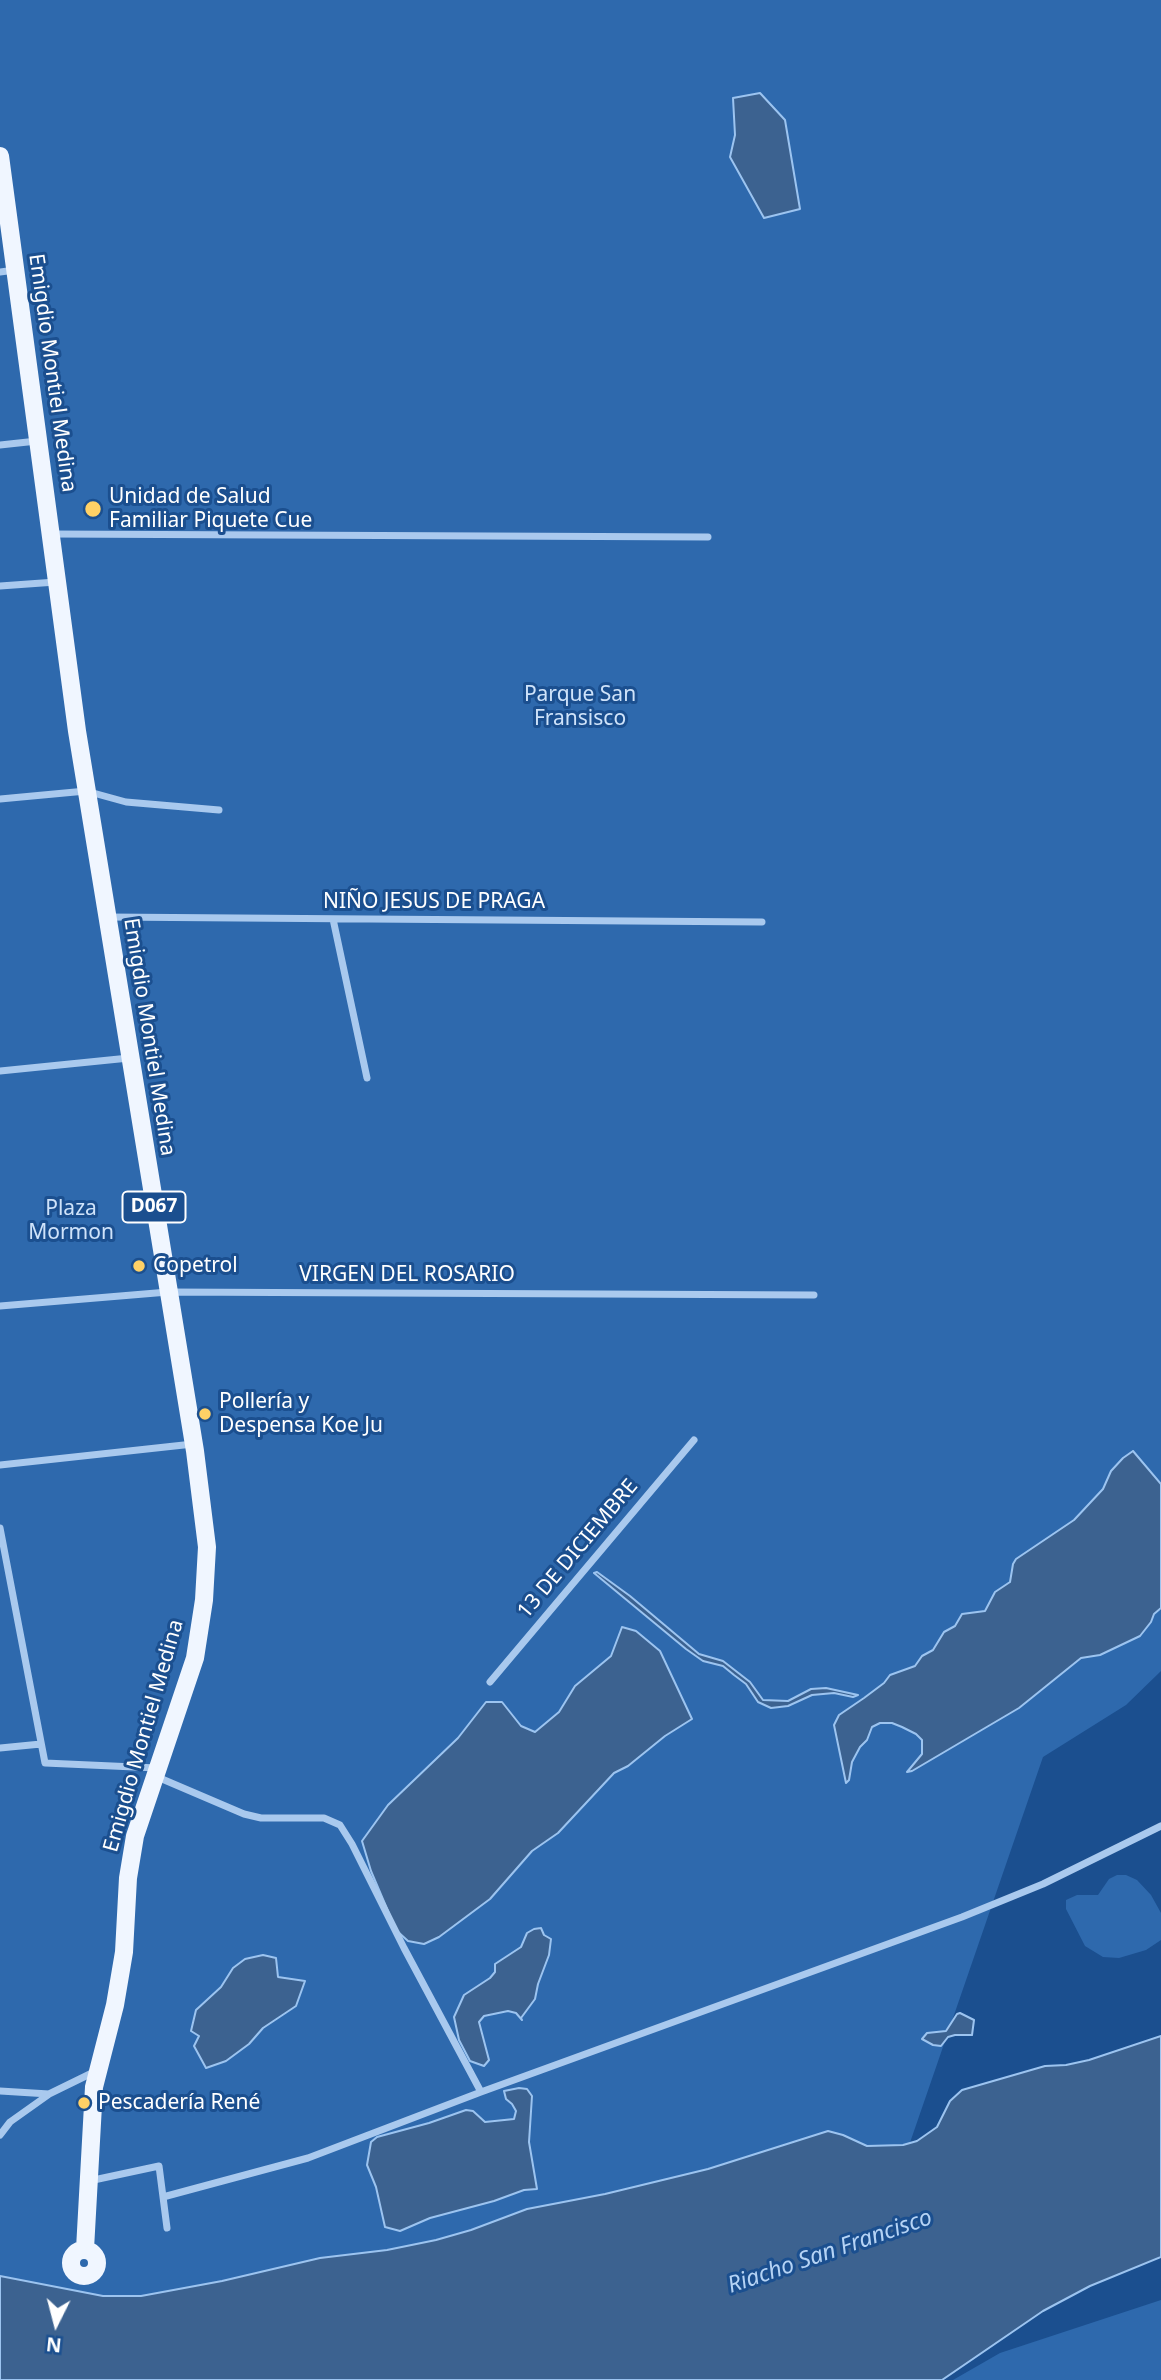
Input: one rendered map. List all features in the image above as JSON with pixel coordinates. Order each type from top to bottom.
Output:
[{"type":"main road","name":"Emigdio Montiel Medina","points":[[0,156],[8,271],[38,441],[86,791],[193,1444],[207,1546],[204,1600],[195,1658],[135,1836],[128,1878],[124,1952],[115,2005],[94,2087],[85,2249]]},
{"type":"street","points":[[0,445],[38,441]]},
{"type":"street","points":[[50,534],[708,537]]},
{"type":"street","points":[[0,586],[57,582]]},
{"type":"street","points":[[0,799],[86,791],[126,803],[219,810]]},
{"type":"street","name":"NIÑO JESUS DE PRAGA","points":[[106,917],[762,922]]},
{"type":"street","points":[[333,919],[367,1078]]},
{"type":"street","points":[[0,1071],[130,1058]]},
{"type":"street","name":"VIRGEN DEL ROSARIO","points":[[0,1306],[168,1292],[814,1295]]},
{"type":"street","name":"13 DE DICIEMBRE","points":[[490,1682],[694,1440]]},
{"type":"street","points":[[0,1465],[193,1444]]},
{"type":"street","points":[[0,1528],[3,1568],[37,1744],[45,1763],[156,1772],[244,1814],[261,1818],[324,1818],[340,1825],[481,2092]]},
{"type":"street","points":[[0,1748],[37,1744]]},
{"type":"street","points":[[163,2197],[308,2158],[481,2092],[962,1917],[1043,1884],[1161,1826]]},
{"type":"street","points":[[0,2136],[10,2122],[49,2094],[98,2070]]},
{"type":"street","points":[[0,2091],[49,2094]]},
{"type":"street","points":[[89,2181],[159,2166],[167,2228]]},
{"type":"green space","name":"Parque San Fransisco","points":[[0,0],[1161,0],[1161,1671],[1126,1705],[1043,1757],[855,2302],[0,2366]]},
{"type":"green space","points":[[1126,1875],[1137,1880],[1151,1895],[1161,1913],[1161,1940],[1146,1950],[1119,1958],[1103,1957],[1085,1946],[1066,1909],[1066,1900],[1077,1895],[1098,1895],[1109,1879]]},
{"type":"green space","points":[[1161,2300],[1161,2380],[953,2380],[1000,2353]]},
{"type":"water","points":[[760,93],[785,120],[800,209],[764,218],[730,157],[735,135],[733,98]]},
{"type":"water","points":[[1133,1451],[1161,1484],[1161,1608],[1140,1636],[1100,1655],[1081,1658],[1019,1708],[912,1771],[907,1772],[922,1754],[922,1740],[916,1734],[892,1723],[880,1723],[872,1727],[867,1740],[852,1762],[846,1783],[834,1725],[839,1715],[884,1683],[890,1675],[915,1666],[922,1656],[933,1650],[944,1632],[955,1626],[962,1614],[985,1611],[995,1592],[1010,1582],[1016,1559],[1074,1520],[1103,1489],[1111,1471]]},
{"type":"water","points":[[597,1572],[699,1654],[723,1661],[750,1682],[763,1700],[788,1701],[811,1689],[826,1688],[858,1695],[812,1695],[788,1706],[771,1708],[758,1702],[746,1684],[723,1666],[703,1661],[686,1649],[594,1573]]},
{"type":"water","points":[[622,1627],[636,1631],[660,1651],[692,1719],[665,1736],[628,1766],[614,1773],[558,1833],[532,1851],[490,1899],[439,1937],[424,1944],[408,1941],[396,1930],[371,1871],[362,1841],[388,1805],[458,1738],[486,1702],[502,1702],[521,1726],[535,1732],[559,1712],[575,1686],[611,1656]]},
{"type":"water","points":[[541,1928],[544,1935],[551,1939],[549,1955],[535,1999],[522,2020],[516,2013],[508,2011],[484,2016],[479,2022],[489,2060],[484,2066],[470,2061],[459,2040],[454,2017],[464,1995],[490,1978],[495,1972],[495,1964],[521,1947],[527,1933]]},
{"type":"water","points":[[263,1955],[276,1958],[278,1977],[305,1981],[296,2006],[263,2028],[249,2044],[226,2061],[206,2068],[194,2046],[199,2036],[191,2031],[196,2010],[221,1987],[233,1968],[245,1959]]},
{"type":"water","points":[[960,2013],[974,2020],[972,2035],[948,2037],[941,2046],[922,2039],[927,2033],[946,2031]]},
{"type":"water","name":"Riacho San Francisco","points":[[1161,2036],[1161,2257],[1090,2286],[1043,2311],[942,2380],[0,2380],[0,2276],[103,2296],[141,2296],[222,2281],[320,2258],[387,2250],[436,2240],[527,2209],[605,2194],[708,2169],[828,2131],[867,2146],[903,2145],[917,2141],[937,2127],[950,2101],[962,2090],[1045,2066],[1089,2060]]},
{"type":"water","points":[[527,2089],[532,2096],[529,2142],[537,2189],[524,2190],[430,2218],[400,2231],[385,2227],[376,2187],[367,2165],[371,2142],[377,2137],[466,2110],[473,2111],[485,2122],[514,2119],[516,2111],[506,2099],[504,2091]]},
{"type":"place","name":"Unidad de Salud Familiar Piquete Cue","points":[[93,509]]},
{"type":"place","name":"Copetrol","points":[[139,1266]]},
{"type":"place","name":"Pollería y Despensa Koe Ju","points":[[205,1414]]},
{"type":"place","name":"Pescadería René","points":[[84,2103]]},
{"type":"park label","name":"Plaza Mormon","points":[[71,1221]]}]
